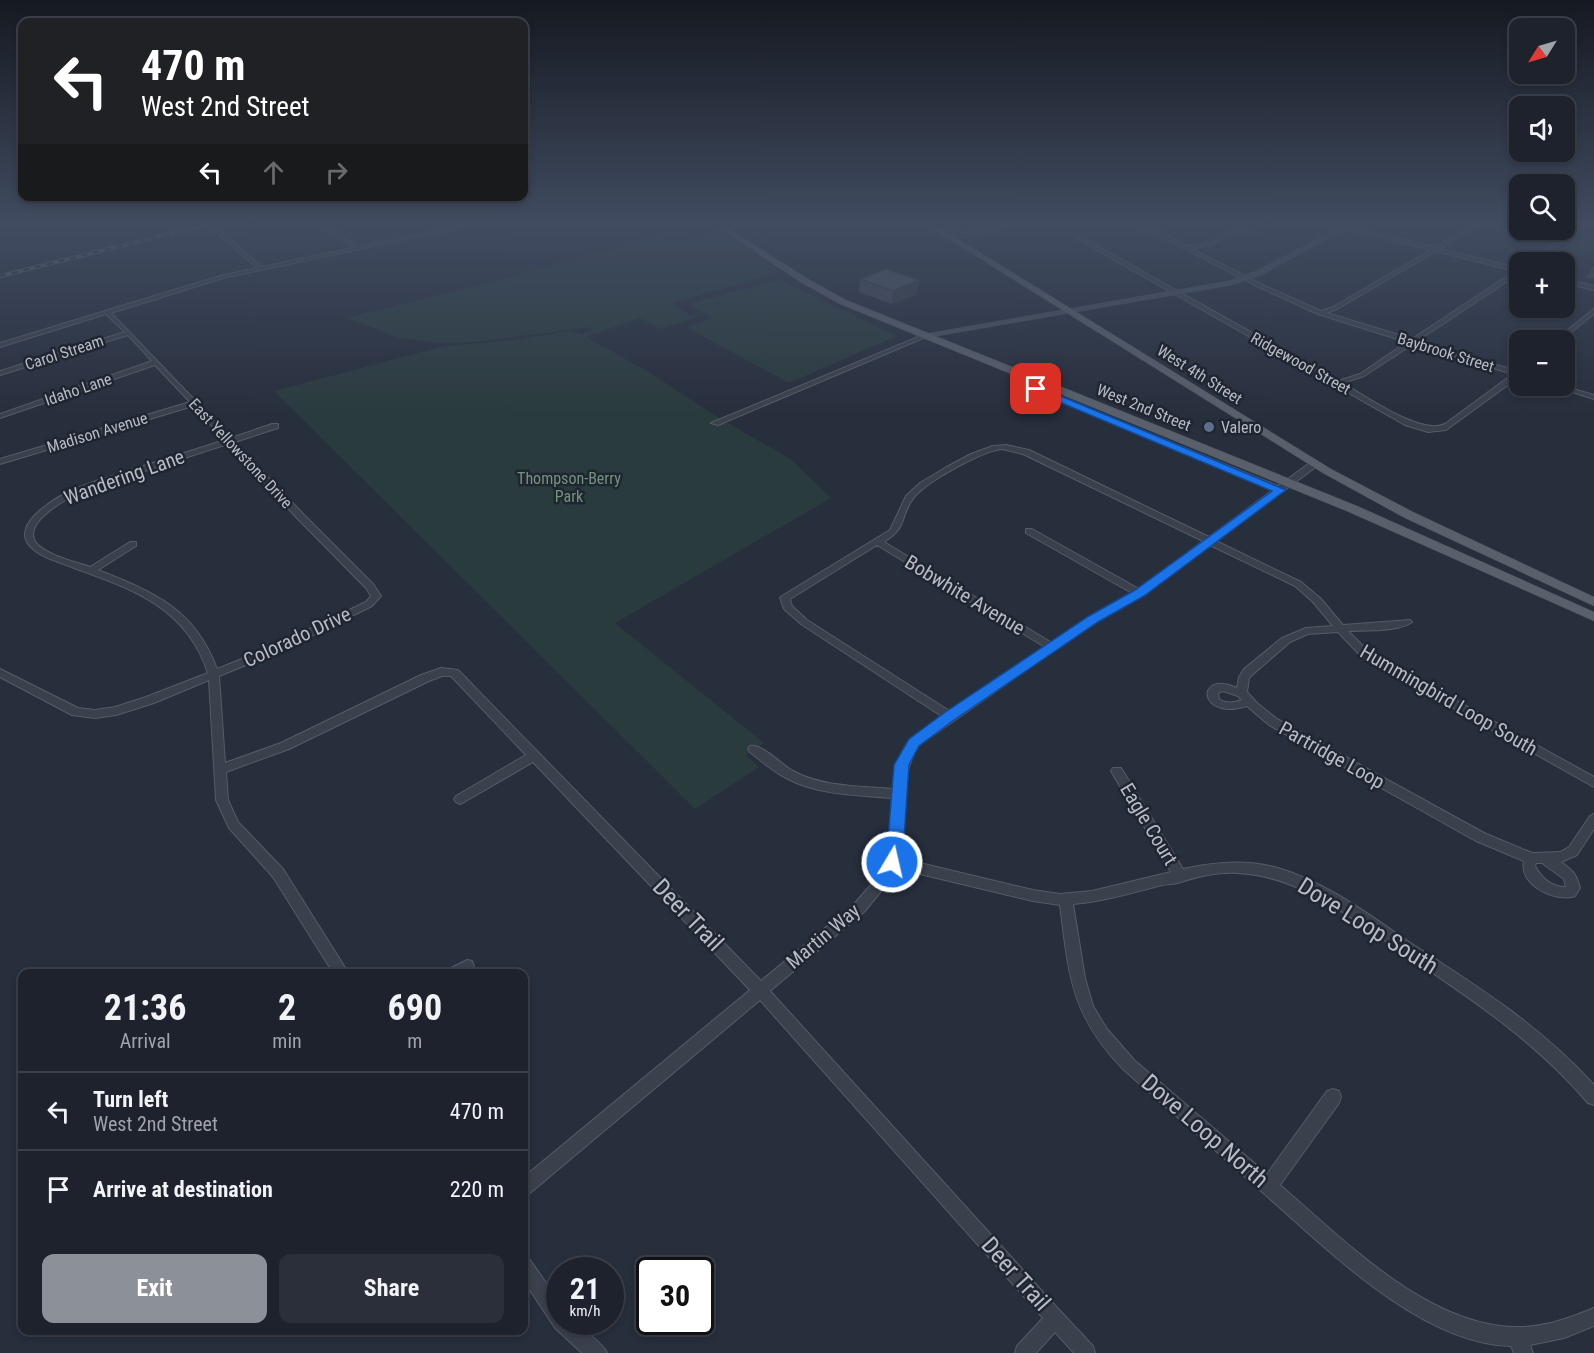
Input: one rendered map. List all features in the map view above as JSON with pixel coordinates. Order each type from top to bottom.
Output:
[{"type":"main road","name":"West 2nd Street","points":[[820,289],[832,297],[1067,398],[1285,486],[1410,533],[1594,617]]},
{"type":"main road","name":"West 4th Street","points":[[1035,289],[1314,464],[1383,502],[1594,602]]},
{"type":"main road","points":[[925,336],[1189,289]]},
{"type":"street","points":[[0,345],[182,289]]},
{"type":"street","name":"Ridgewood Street","points":[[1170,289],[1408,423],[1425,429],[1439,430],[1462,417],[1509,381]]},
{"type":"street","name":"Baybrook Street","points":[[1269,289],[1320,313],[1509,370]]},
{"type":"street","points":[[1320,313],[1335,308],[1367,289]]},
{"type":"street","points":[[1337,383],[1362,375],[1491,289]]},
{"type":"street","points":[[1570,330],[1594,311]]},
{"type":"street","name":"East Yellowstone Drive","points":[[107,312],[301,517],[370,586],[375,595]]},
{"type":"street","name":"Carol Stream","points":[[0,373],[129,333]]},
{"type":"street","points":[[715,423],[925,336]]},
{"type":"street","name":"Idaho Lane","points":[[0,416],[156,362]]},
{"type":"street","name":"West 2nd Street","points":[[1036,389],[1067,398]]},
{"type":"street","points":[[1575,391],[1594,397]]},
{"type":"street","name":"Madison Avenue","points":[[0,462],[195,403]]},
{"type":"street","name":"Wandering Lane","points":[[274,426],[81,489],[58,500],[40,514],[30,528],[30,541],[48,555],[145,594],[174,612],[199,644],[214,675],[222,800],[233,825],[278,873],[339,969]]},
{"type":"street","name":"Hummingbird Loop South","points":[[878,542],[898,526],[908,499],[920,487],[944,472],[995,447],[1010,447],[1026,452],[1298,584],[1322,605],[1338,628],[1354,645],[1378,663],[1594,782]]},
{"type":"street","name":"Martin Way","points":[[528,1184],[859,908],[882,882],[892,862],[896,839],[897,794],[901,765],[906,753],[924,734],[1093,619],[1140,593],[1314,464]]},
{"type":"street","points":[[1029,531],[1140,593]]},
{"type":"street","points":[[878,542],[786,595],[785,603],[804,622],[949,716]]},
{"type":"street","name":"Bobwhite Avenue","points":[[878,542],[1052,647]]},
{"type":"street","points":[[91,571],[133,544]]},
{"type":"street","name":"Colorado Drive","points":[[0,673],[76,712],[95,714],[116,711],[150,700],[276,649],[369,604],[374,600],[375,595]]},
{"type":"street","name":"Partridge Loop","points":[[1407,622],[1384,626],[1306,631],[1286,640],[1244,677],[1245,697],[1273,722],[1480,837],[1538,858],[1562,857],[1573,851],[1594,819]]},
{"type":"street","name":"Deer Trail","points":[[220,770],[285,746],[425,678],[448,671],[458,675],[759,990],[1086,1353]]},
{"type":"street","points":[[753,749],[786,773],[807,782],[897,794]]},
{"type":"street","points":[[460,799],[535,755]]},
{"type":"street","name":"Eagle Court","points":[[1117,771],[1181,877]]},
{"type":"street","points":[[892,862],[1026,894],[1066,900]]},
{"type":"street","name":"Dove Loop South","points":[[1066,900],[1104,896],[1217,869],[1255,868],[1294,879],[1314,888],[1511,1017],[1561,1060],[1594,1097]]},
{"type":"street","name":"Dove Loop North","points":[[1066,900],[1078,979],[1084,1000],[1094,1022],[1109,1044],[1128,1065],[1362,1266],[1418,1305],[1447,1321],[1521,1345],[1560,1332],[1594,1317]]},
{"type":"street","points":[[1269,1186],[1333,1097]]},
{"type":"street","points":[[528,1272],[546,1300]]},
{"type":"street","points":[[1024,1353],[1055,1318]]},
{"type":"street","points":[[575,1335],[598,1353]]},
{"type":"green space","name":"Thompson-Berry Park","points":[[463,289],[720,289],[672,303],[694,318],[661,329],[640,318],[586,337],[647,371],[711,413],[792,460],[831,498],[615,623],[764,743],[746,755],[759,767],[695,809],[274,391],[445,346],[514,340],[570,331],[582,334],[592,330],[593,327],[475,342],[438,343],[400,338],[347,318]]},
{"type":"green space","points":[[745,289],[799,289],[897,336],[789,383],[687,328],[712,318],[688,304]]},
{"type":"place","name":"Valero","points":[[1209,427]]},
{"type":"route","points":[[892,862],[896,839],[897,794],[901,765],[906,753],[914,743],[949,716],[1093,619],[1140,593],[1280,490],[1036,389]]}]
